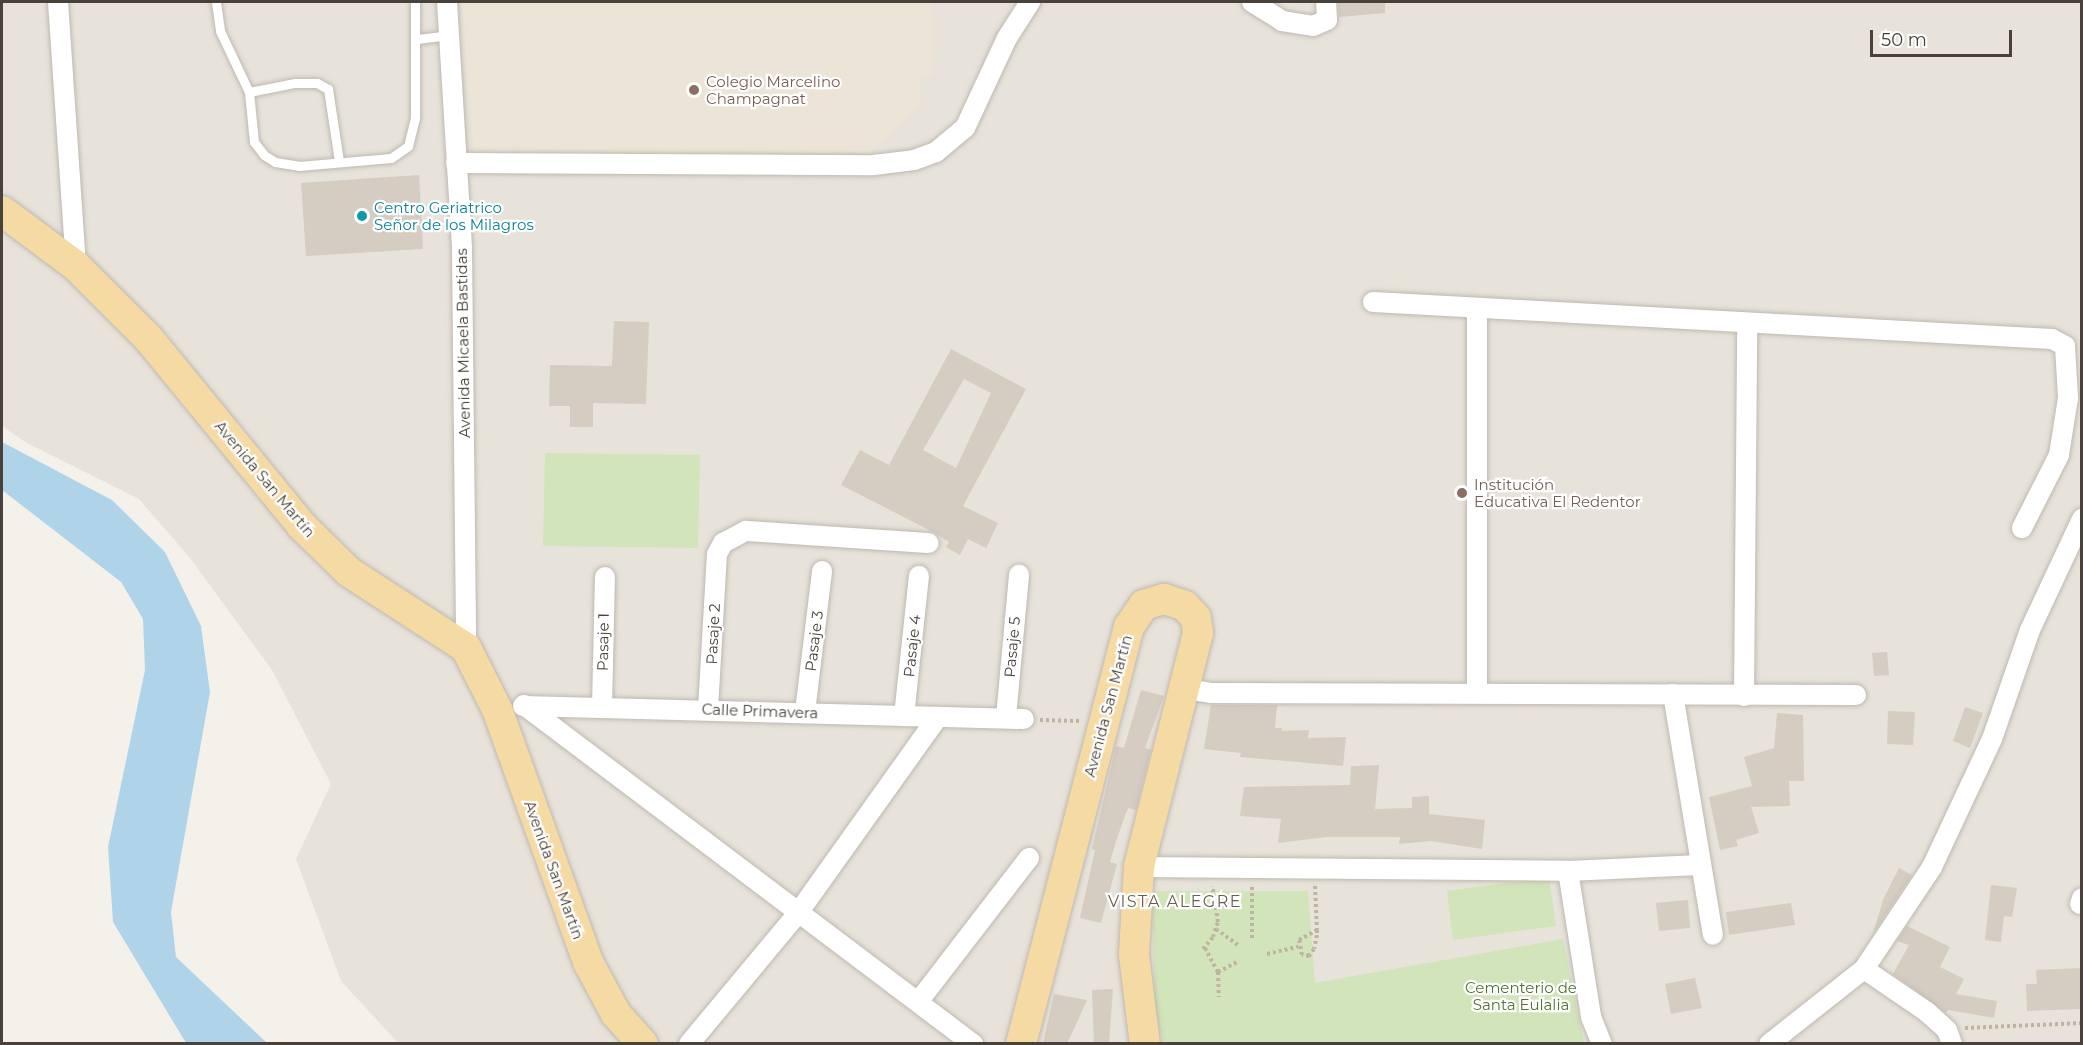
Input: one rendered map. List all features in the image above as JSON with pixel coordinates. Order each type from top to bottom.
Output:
[{"type":"main road","name":"Avenida San Martín","points":[[2,211],[76,266],[149,339],[309,533],[349,572],[466,648],[511,707],[588,962],[616,1014],[643,1044]]},
{"type":"main road","name":"Avenida San Martín","points":[[1021,1044],[1102,722],[1129,627],[1144,605],[1164,599],[1185,606],[1196,618],[1198,633],[1186,689],[1139,867],[1134,955],[1145,1044]]},
{"type":"street","points":[[58,2],[76,266]]},
{"type":"street","name":"Avenida Micaela Bastidas","points":[[447,2],[462,262],[466,648]]},
{"type":"street","points":[[456,163],[874,165],[914,160],[936,152],[965,128],[1007,38],[1030,2]]},
{"type":"street","points":[[1252,2],[1282,21],[1313,26],[1327,20],[1326,2]]},
{"type":"street","points":[[1373,302],[1747,325],[2052,339],[2065,346],[2067,398],[2059,455],[2022,528]]},
{"type":"street","points":[[1477,310],[1477,691]]},
{"type":"street","points":[[1744,696],[1747,325]]},
{"type":"street","points":[[1769,1044],[1864,969],[1955,825],[1992,739],[2030,630],[2082,519]]},
{"type":"street","name":"Pasaje 2","points":[[708,709],[717,559],[723,543],[746,531],[929,543]]},
{"type":"street","name":"Pasaje 3","points":[[806,712],[822,571]]},
{"type":"street","name":"Pasaje 5","points":[[1015,719],[1019,575]]},
{"type":"street","name":"Pasaje 4","points":[[904,716],[919,576]]},
{"type":"street","name":"Pasaje 1","points":[[602,707],[604,577]]},
{"type":"street","points":[[1186,689],[1211,693],[1477,691],[1744,696],[1856,695]]},
{"type":"street","points":[[1673,694],[1713,935]]},
{"type":"street","points":[[511,707],[798,913],[972,1044]]},
{"type":"street","name":"Calle Primavera","points":[[511,707],[708,709],[1015,719]]},
{"type":"street","points":[[689,1044],[798,913],[938,717]]},
{"type":"street","points":[[918,1002],[1029,858]]},
{"type":"street","points":[[1139,867],[1212,870],[1568,871],[1700,865]]},
{"type":"street","points":[[1568,871],[1591,1017],[1602,1044]]},
{"type":"street","points":[[1864,969],[1949,1037]]},
{"type":"lane","points":[[216,2],[220,31],[249,92],[254,142],[264,155],[275,162],[299,166],[391,158],[408,146],[415,118],[416,2]]},
{"type":"lane","points":[[417,39],[449,34]]},
{"type":"lane","points":[[249,92],[295,83],[317,83],[328,89],[339,161]]},
{"type":"path","points":[[1015,719],[1102,722]]},
{"type":"path","points":[[1212,870],[1212,894],[1218,912],[1216,930],[1203,948],[1218,972],[1219,997]]},
{"type":"path","points":[[1252,870],[1252,938]]},
{"type":"path","points":[[1314,870],[1317,930],[1309,956],[1302,955],[1298,947],[1302,936],[1317,930]]},
{"type":"path","points":[[1216,930],[1238,945]]},
{"type":"path","points":[[1267,954],[1298,947]]},
{"type":"path","points":[[1218,972],[1237,962]]},
{"type":"path","points":[[1949,1037],[2082,1023]]},
{"type":"shaded area","points":[[2,2],[2081,2],[2081,1043],[398,1043],[341,981],[296,859],[331,784],[272,670],[190,558],[139,499],[25,442],[2,426]]},
{"type":"shaded area","name":"Colegio Marcelino Champagnat","points":[[462,2],[931,2],[932,76],[919,78],[919,103],[871,152],[474,158]]},
{"type":"green space","points":[[545,453],[700,455],[698,548],[543,546]]},
{"type":"green space","points":[[1549,877],[1556,926],[1453,940],[1447,891]]},
{"type":"green space","name":"Cementerio de Santa Eulalia","points":[[1152,891],[1308,891],[1315,983],[1563,939],[1584,1043],[1163,1043],[1155,1010]]},
{"type":"water","points":[[2,442],[112,500],[165,552],[201,626],[210,692],[171,912],[176,957],[267,1043],[186,1043],[113,922],[108,847],[145,670],[143,619],[121,582],[2,490]]},
{"type":"building","points":[[1338,2],[1385,2],[1385,13],[1339,17]]},
{"type":"building","name":"Centro Geriatrico Señor de los Milagros","points":[[419,175],[423,249],[306,256],[301,183]]},
{"type":"building","points":[[614,321],[649,322],[646,404],[593,403],[593,427],[570,427],[570,406],[549,406],[550,365],[612,366]]},
{"type":"building","points":[[951,349],[1026,389],[963,506],[998,523],[986,548],[968,539],[960,555],[946,547],[949,542],[935,533],[841,485],[860,450],[889,465]],"holes":[[[964,379],[991,393],[956,468],[923,450]]]},
{"type":"building","points":[[1887,652],[1889,675],[1874,676],[1872,653]]},
{"type":"building","points":[[1141,690],[1164,696],[1145,748],[1151,750],[1136,810],[1128,808],[1110,862],[1117,864],[1101,923],[1080,918],[1095,850],[1092,849],[1116,746],[1124,748]]},
{"type":"building","points":[[1211,705],[1277,705],[1275,728],[1282,728],[1282,731],[1309,730],[1308,738],[1346,737],[1343,766],[1240,757],[1241,753],[1204,749]]},
{"type":"building","points":[[1965,707],[1983,713],[1970,748],[1953,741]]},
{"type":"building","points":[[1888,711],[1915,712],[1913,745],[1887,744]]},
{"type":"building","points":[[1777,713],[1803,715],[1804,781],[1789,781],[1790,806],[1751,807],[1759,833],[1736,840],[1738,846],[1720,850],[1709,797],[1752,786],[1744,757],[1774,748]]},
{"type":"building","points":[[1379,765],[1375,809],[1412,808],[1412,797],[1429,796],[1429,814],[1485,820],[1482,849],[1431,841],[1399,844],[1400,837],[1326,837],[1278,843],[1281,819],[1240,816],[1244,787],[1350,785],[1351,766]]},
{"type":"building","points":[[1899,868],[1912,875],[1873,934],[1883,900]]},
{"type":"building","points":[[1991,885],[2017,888],[2012,917],[2004,916],[2001,942],[1985,940]]},
{"type":"building","points":[[1688,900],[1690,928],[1659,931],[1656,903]]},
{"type":"building","points":[[1791,903],[1795,925],[1729,935],[1726,912]]},
{"type":"building","points":[[1907,926],[1950,947],[1940,967],[1964,979],[1956,994],[1997,1001],[1994,1018],[1948,1010],[1946,1013],[1893,974],[1909,945],[1897,941]]},
{"type":"building","points":[[2082,968],[2082,1009],[2027,1011],[2026,984],[2037,984],[2036,970]]},
{"type":"building","points":[[1695,978],[1702,1008],[1671,1014],[1665,984]]},
{"type":"building","points":[[1113,989],[1109,1044],[1094,1044],[1092,990]]},
{"type":"building","points":[[1054,994],[1087,1000],[1067,1044],[1043,1044]]},
{"type":"place","name":"Colegio Marcelino Champagnat","points":[[694,90]]},
{"type":"place","name":"Centro Geriatrico Señor de los Milagros","points":[[362,216]]},
{"type":"place","name":"Institución Educativa El Redentor","points":[[1462,493]]},
{"type":"district","name":"VISTA ALEGRE","points":[[1175,902]]}]
